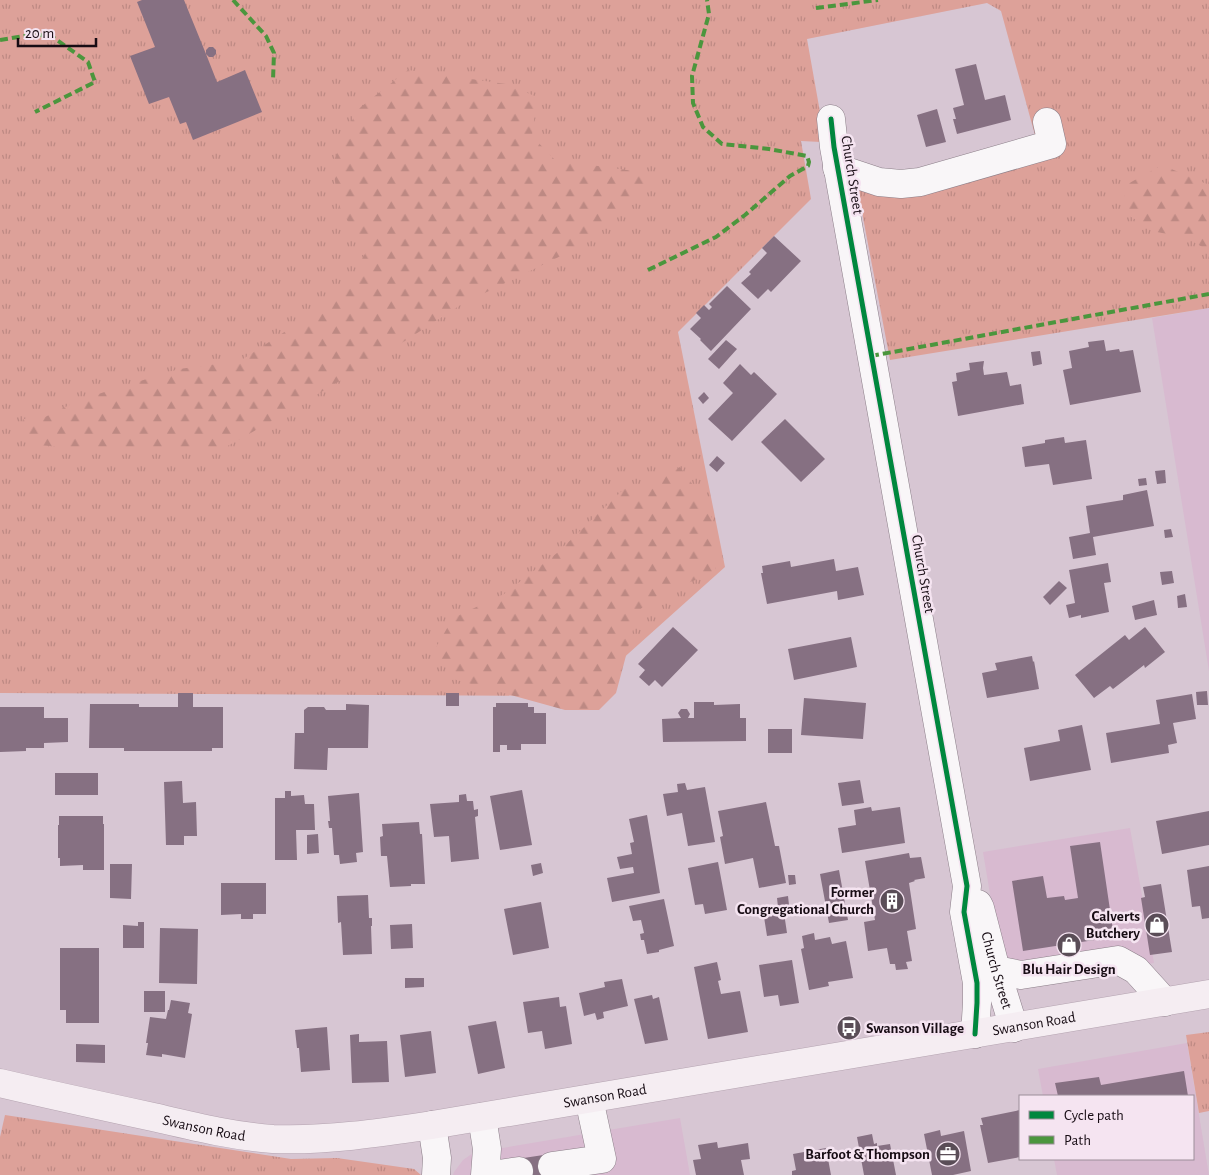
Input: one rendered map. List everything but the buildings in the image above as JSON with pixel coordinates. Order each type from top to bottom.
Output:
[{"type":"main road","name":"Swanson Road","points":[[0,1083],[243,1136],[273,1138],[344,1137],[482,1117],[1209,994]]},
{"type":"street","name":"Church Street","points":[[831,119],[837,168],[967,886],[964,912],[977,983],[975,1034]]},
{"type":"street","points":[[837,168],[879,182],[901,184],[920,182],[1052,144],[1047,122]]},
{"type":"street","name":"Church Street","points":[[967,886],[980,908],[996,970],[1014,1028]]},
{"type":"street","points":[[996,970],[1021,975],[1118,960],[1136,970],[1165,1002]]},
{"type":"street","points":[[552,1166],[602,1159],[588,1099]]},
{"type":"street","points":[[482,1117],[487,1149],[484,1175]]},
{"type":"street","points":[[432,1125],[437,1158],[436,1175]]},
{"type":"street","points":[[492,1175],[519,1171]]},
{"type":"shaded area","points":[[1209,308],[1209,671],[1152,318]]},
{"type":"shaded area","points":[[1130,828],[1154,963],[1006,991],[983,852]]},
{"type":"shaded area","points":[[1187,1043],[1209,1175],[1057,1175],[1054,1160],[1194,1160],[1194,1095],[1043,1095],[1038,1069]]},
{"type":"shaded area","points":[[680,1118],[690,1175],[453,1175],[463,1160],[473,1153]]},
{"type":"green space","points":[[0,0],[1209,0],[1209,308],[890,360],[854,170],[886,180],[1036,139],[1001,11],[987,3],[807,39],[820,112],[821,142],[801,141],[811,199],[678,332],[725,567],[581,696],[0,693]]},
{"type":"green space","points":[[408,70],[506,84],[537,97],[532,136],[555,160],[648,173],[640,199],[571,251],[462,304],[377,359],[224,448],[111,450],[36,445],[20,434],[23,419],[45,417],[82,399],[179,369],[240,361],[309,316],[348,284],[366,252],[340,208],[332,165],[357,110]]},
{"type":"green space","points":[[1162,165],[1209,185],[1209,251],[1187,238],[1157,232],[1126,214],[1124,186]]},
{"type":"green space","points":[[680,467],[708,506],[718,537],[715,573],[662,592],[638,611],[616,693],[599,710],[565,710],[453,679],[435,649],[453,618],[504,594],[557,553],[627,486],[646,485]]},
{"type":"green space","points":[[1209,1032],[1209,1111],[1199,1113],[1186,1035]]},
{"type":"green space","points":[[5,1115],[291,1159],[337,1158],[414,1169],[421,1175],[0,1175],[0,1137]]},
{"type":"marked path","points":[[233,0],[266,36],[274,53],[273,80]]},
{"type":"marked path","points":[[648,270],[716,237],[790,176],[808,166],[809,162],[807,156],[769,149],[722,144],[703,127],[693,103],[692,76],[709,14],[707,0]]},
{"type":"marked path","points":[[816,8],[878,0]]},
{"type":"marked path","points":[[0,40],[36,34],[54,38],[88,62],[95,82],[35,112]]},
{"type":"marked path","points":[[871,356],[1209,294]]},
{"type":"cycle path","points":[[831,119],[834,147],[967,886],[964,912],[977,983],[975,1034]]},
{"type":"place","name":"Former Congregational Church","points":[[892,901]]},
{"type":"place","name":"Calverts Butchery","points":[[1157,925]]},
{"type":"place","name":"Blu Hair Design","points":[[1069,945]]},
{"type":"place","name":"Swanson Village","points":[[849,1028]]},
{"type":"place","name":"Barfoot & Thompson","points":[[948,1154]]}]
